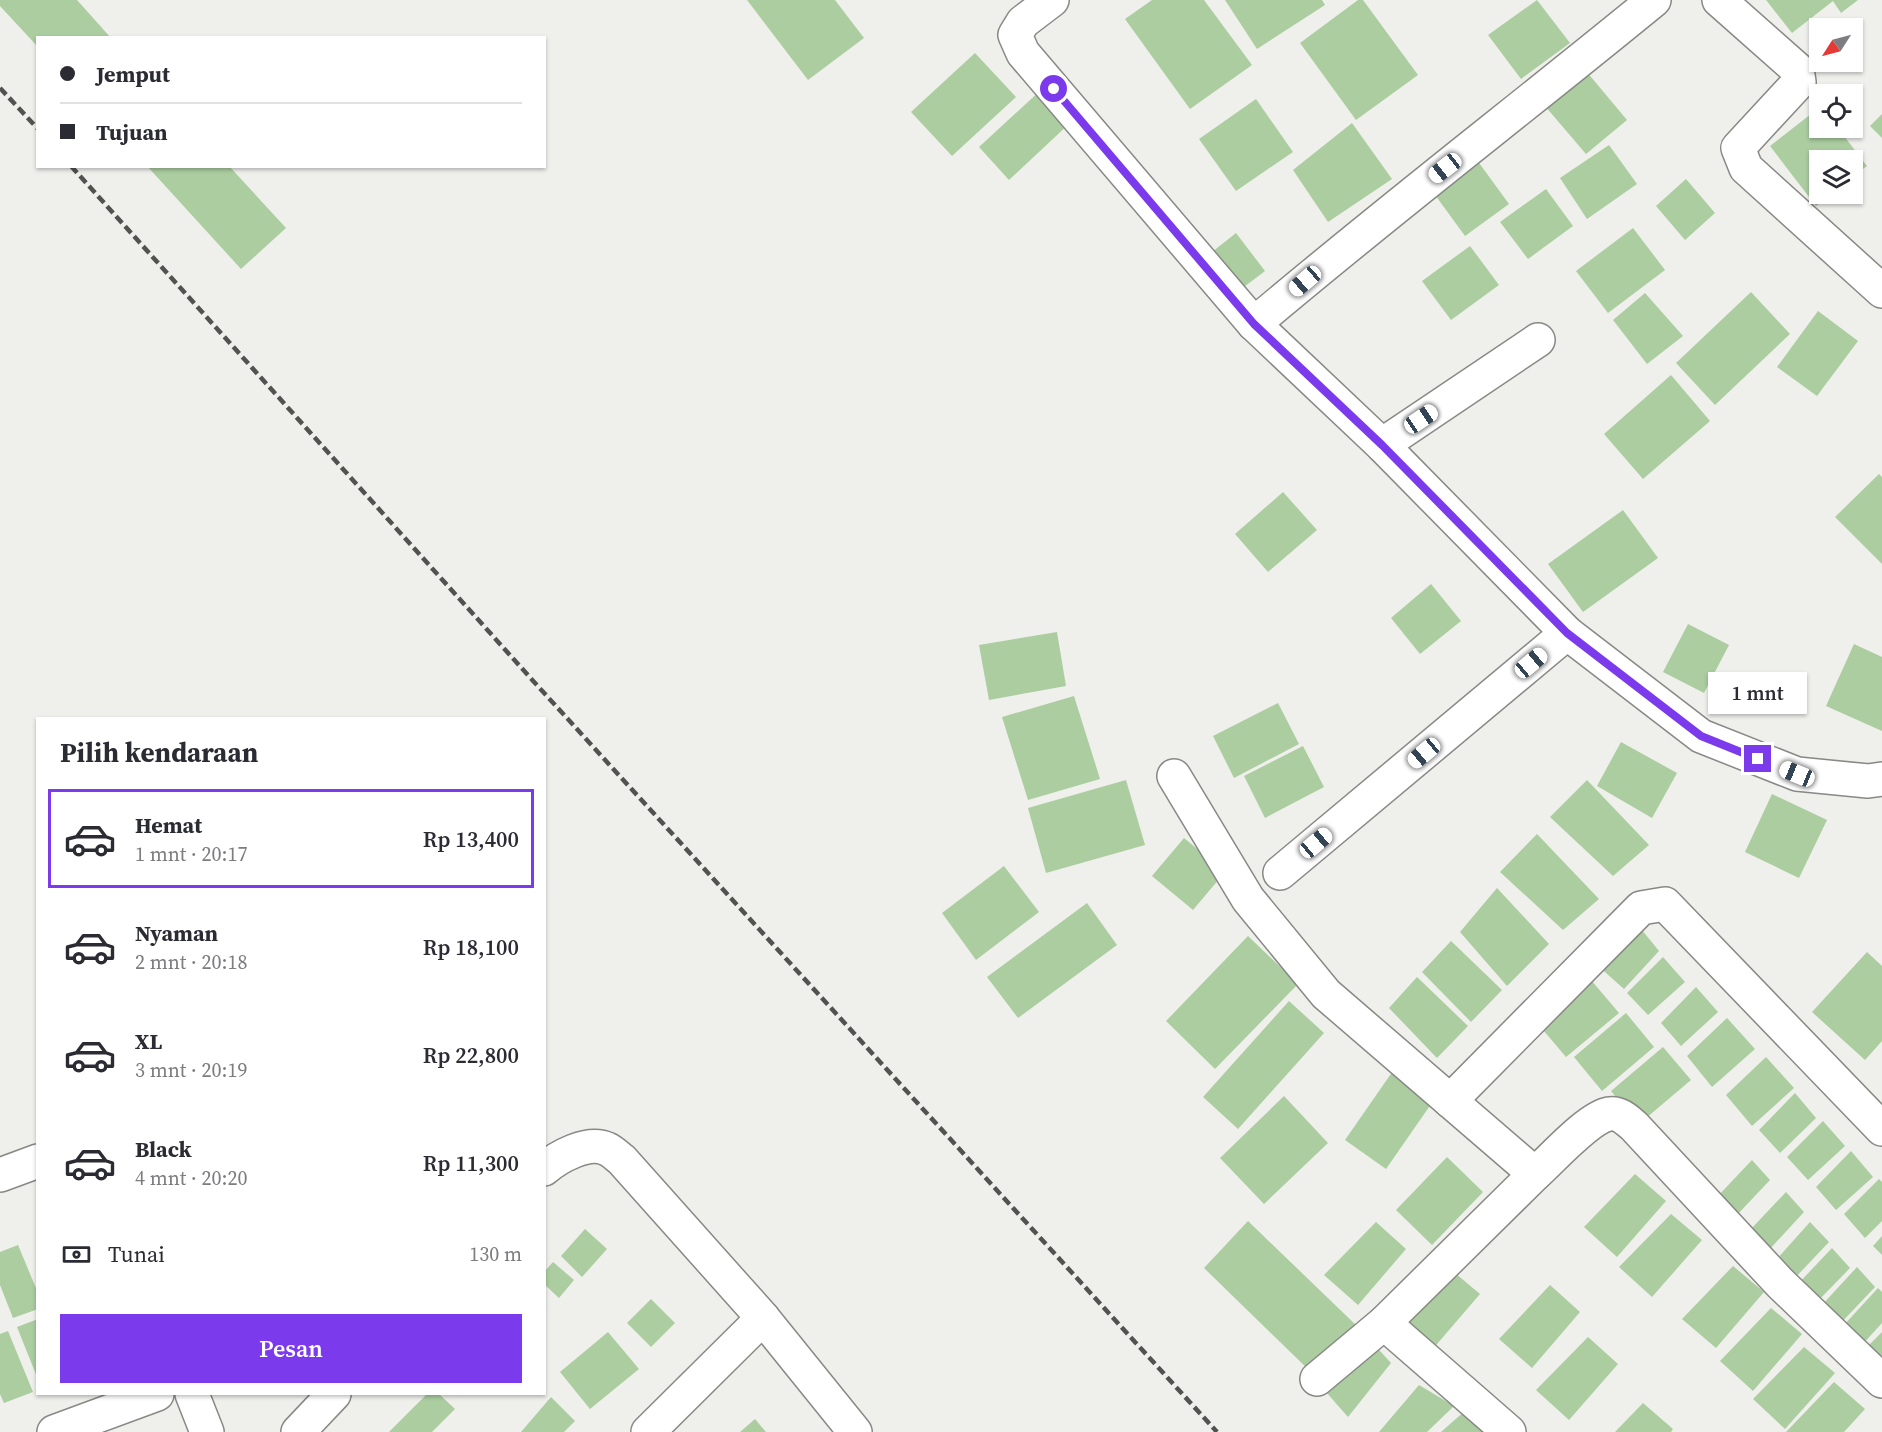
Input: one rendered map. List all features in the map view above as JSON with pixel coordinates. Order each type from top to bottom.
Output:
[{"type":"street","points":[[1052,0],[1023,22],[1015,35],[1023,52],[1254,324],[1382,445],[1567,633],[1701,736],[1797,774],[1868,781],[1882,779]]},
{"type":"street","points":[[1254,324],[1339,252],[1516,113],[1654,0]]},
{"type":"street","points":[[1719,0],[1797,69],[1799,82],[1738,148],[1746,168],[1882,291]]},
{"type":"street","points":[[1382,445],[1538,340]]},
{"type":"street","points":[[1280,873],[1567,633]]},
{"type":"street","points":[[1174,776],[1248,899],[1326,994],[1535,1174]]},
{"type":"street","points":[[1450,1101],[1641,908],[1665,903],[1882,1130]]},
{"type":"street","points":[[1317,1379],[1384,1323],[1535,1174],[1589,1125],[1609,1114],[1622,1116],[1634,1125],[1780,1283],[1882,1381]]},
{"type":"street","points":[[546,1168],[568,1153],[593,1147],[606,1148],[622,1160],[763,1318],[855,1432]]},
{"type":"street","points":[[0,1175],[36,1162]]},
{"type":"street","points":[[648,1432],[763,1318]]},
{"type":"street","points":[[1384,1323],[1509,1432]]},
{"type":"street","points":[[54,1432],[154,1395]]},
{"type":"street","points":[[192,1395],[207,1432]]},
{"type":"street","points":[[298,1432],[333,1395]]},
{"type":"building","points":[[0,0],[77,0],[109,36],[36,36],[36,45],[0,6]]},
{"type":"building","points":[[747,0],[835,0],[864,38],[808,80]]},
{"type":"building","points":[[1152,0],[1204,0],[1252,65],[1190,109],[1125,19]]},
{"type":"building","points":[[1225,0],[1322,0],[1325,5],[1257,49]]},
{"type":"building","points":[[1358,0],[1363,0],[1418,75],[1356,120],[1300,43]]},
{"type":"building","points":[[1537,0],[1570,43],[1521,79],[1488,35]]},
{"type":"building","points":[[1766,0],[1858,0],[1841,13],[1833,1],[1792,33]]},
{"type":"building","points":[[975,53],[1016,97],[952,156],[911,112]]},
{"type":"building","points":[[1586,71],[1627,120],[1586,154],[1545,106]]},
{"type":"building","points":[[1042,89],[1071,122],[1009,180],[979,147]]},
{"type":"building","points":[[1256,99],[1293,152],[1236,191],[1199,139]]},
{"type":"building","points":[[1882,114],[1882,138],[1870,126]]},
{"type":"building","points":[[1809,116],[1809,138],[1846,138],[1855,150],[1809,150],[1809,197],[1770,146]]},
{"type":"building","points":[[1352,123],[1392,179],[1328,222],[1293,170]]},
{"type":"building","points":[[1609,145],[1637,184],[1587,219],[1560,178]]},
{"type":"building","points":[[1474,156],[1509,204],[1465,236],[1430,188]]},
{"type":"building","points":[[149,168],[231,168],[286,228],[241,269]]},
{"type":"building","points":[[1686,179],[1715,213],[1685,240],[1656,206]]},
{"type":"building","points":[[1546,189],[1573,226],[1528,259],[1500,222]]},
{"type":"building","points":[[1633,228],[1665,270],[1608,313],[1576,271]]},
{"type":"building","points":[[1236,233],[1265,271],[1240,290],[1212,252]]},
{"type":"building","points":[[1470,246],[1499,285],[1451,320],[1422,281]]},
{"type":"building","points":[[1751,292],[1790,334],[1715,405],[1676,363]]},
{"type":"building","points":[[1645,293],[1683,336],[1647,364],[1613,320]]},
{"type":"building","points":[[1818,311],[1858,341],[1817,396],[1777,367]]},
{"type":"building","points":[[1671,375],[1710,421],[1643,479],[1604,434]]},
{"type":"building","points":[[1879,474],[1882,477],[1882,564],[1835,517]]},
{"type":"building","points":[[1283,492],[1317,530],[1268,572],[1235,534]]},
{"type":"building","points":[[1623,510],[1658,558],[1583,612],[1548,564]]},
{"type":"building","points":[[1431,584],[1461,621],[1420,654],[1391,618]]},
{"type":"building","points":[[1688,624],[1729,645],[1704,693],[1663,672]]},
{"type":"building","points":[[1057,632],[1066,686],[989,700],[979,645]]},
{"type":"building","points":[[1854,644],[1882,657],[1882,731],[1826,706]]},
{"type":"building","points":[[1074,696],[1100,779],[1028,800],[1002,717]]},
{"type":"building","points":[[1278,703],[1299,744],[1234,778],[1213,736]]},
{"type":"building","points":[[1621,742],[1677,773],[1652,818],[1597,786]]},
{"type":"building","points":[[1303,746],[1324,787],[1265,818],[1244,776]]},
{"type":"building","points":[[1126,780],[1145,845],[1046,873],[1028,808]]},
{"type":"building","points":[[1587,780],[1649,845],[1613,876],[1550,817]]},
{"type":"building","points":[[1772,794],[1827,820],[1799,878],[1745,852]]},
{"type":"building","points":[[1537,834],[1599,899],[1563,930],[1500,872]]},
{"type":"building","points":[[1184,838],[1225,872],[1193,910],[1152,876]]},
{"type":"building","points":[[1004,866],[1039,912],[976,960],[942,913]]},
{"type":"building","points":[[1497,888],[1549,944],[1507,986],[1460,932]]},
{"type":"building","points":[[1087,903],[1117,945],[1018,1018],[987,977]]},
{"type":"building","points":[[1637,924],[1659,951],[1624,989],[1596,964]]},
{"type":"building","points":[[1248,936],[1298,984],[1215,1069],[1166,1021]]},
{"type":"building","points":[[1451,941],[1502,990],[1471,1022],[1422,972]]},
{"type":"building","points":[[1867,952],[1882,966],[1882,1041],[1865,1060],[1812,1012]]},
{"type":"building","points":[[1663,957],[1685,982],[1648,1015],[1627,993]]},
{"type":"building","points":[[1417,977],[1468,1026],[1437,1058],[1389,1008]]},
{"type":"building","points":[[1591,980],[1619,1013],[1566,1057],[1538,1024]]},
{"type":"building","points":[[1696,987],[1718,1012],[1681,1046],[1661,1023]]},
{"type":"building","points":[[1289,1001],[1324,1033],[1238,1129],[1203,1097]]},
{"type":"building","points":[[1626,1013],[1654,1047],[1602,1091],[1574,1057]]},
{"type":"building","points":[[1727,1018],[1755,1049],[1712,1087],[1687,1056]]},
{"type":"building","points":[[1663,1047],[1691,1080],[1639,1124],[1611,1091]]},
{"type":"building","points":[[1766,1057],[1794,1088],[1752,1126],[1726,1095]]},
{"type":"building","points":[[1395,1068],[1436,1097],[1386,1169],[1345,1140]]},
{"type":"building","points":[[1795,1093],[1816,1118],[1780,1153],[1759,1130]]},
{"type":"building","points":[[1284,1096],[1328,1143],[1264,1204],[1220,1158]]},
{"type":"building","points":[[1823,1121],[1845,1146],[1808,1180],[1787,1157]]},
{"type":"building","points":[[1851,1151],[1873,1177],[1836,1210],[1816,1187]]},
{"type":"building","points":[[1447,1157],[1483,1192],[1432,1245],[1396,1210]]},
{"type":"building","points":[[1752,1160],[1770,1180],[1735,1217],[1717,1197]]},
{"type":"building","points":[[1635,1174],[1666,1201],[1617,1257],[1584,1227]]},
{"type":"building","points":[[1879,1179],[1882,1182],[1882,1221],[1865,1238],[1844,1214]]},
{"type":"building","points":[[1786,1192],[1804,1212],[1769,1250],[1751,1229]]},
{"type":"building","points":[[1671,1214],[1702,1240],[1652,1297],[1619,1267]]},
{"type":"building","points":[[1248,1221],[1359,1328],[1314,1375],[1204,1268]]},
{"type":"building","points":[[1376,1222],[1406,1249],[1358,1305],[1324,1275]]},
{"type":"building","points":[[1810,1222],[1829,1242],[1793,1280],[1776,1260]]},
{"type":"building","points":[[585,1229],[607,1249],[582,1277],[561,1256]]},
{"type":"building","points":[[1882,1236],[1882,1255],[1873,1246]]},
{"type":"building","points":[[18,1245],[36,1288],[36,1310],[13,1318],[0,1285],[0,1252]]},
{"type":"building","points":[[1832,1248],[1850,1268],[1814,1305],[1797,1285]]},
{"type":"building","points":[[553,1262],[574,1280],[559,1298],[546,1286],[546,1270]]},
{"type":"building","points":[[1733,1266],[1764,1292],[1716,1348],[1682,1319]]},
{"type":"building","points":[[1857,1267],[1875,1287],[1839,1325],[1822,1305]]},
{"type":"building","points":[[1449,1268],[1480,1294],[1431,1351],[1398,1321]]},
{"type":"building","points":[[1550,1285],[1580,1312],[1532,1368],[1499,1339]]},
{"type":"building","points":[[1878,1288],[1882,1292],[1882,1323],[1861,1346],[1843,1326]]},
{"type":"building","points":[[651,1299],[675,1323],[651,1347],[627,1323]]},
{"type":"building","points":[[1771,1308],[1802,1334],[1753,1391],[1720,1361]]},
{"type":"building","points":[[36,1320],[36,1374],[17,1327]]},
{"type":"building","points":[[8,1331],[33,1392],[4,1403],[0,1394],[0,1334]]},
{"type":"building","points":[[608,1332],[639,1369],[590,1409],[560,1372]]},
{"type":"building","points":[[1882,1332],[1882,1369],[1865,1349]]},
{"type":"building","points":[[1588,1337],[1618,1364],[1569,1420],[1536,1390]]},
{"type":"building","points":[[1370,1340],[1391,1363],[1348,1417],[1319,1384]]},
{"type":"building","points":[[1804,1347],[1835,1373],[1785,1429],[1753,1399]]},
{"type":"building","points":[[1834,1382],[1865,1409],[1844,1432],[1786,1432]]},
{"type":"building","points":[[1419,1385],[1454,1406],[1427,1432],[1379,1432]]},
{"type":"building","points":[[426,1395],[440,1395],[455,1409],[432,1432],[389,1432]]},
{"type":"building","points":[[551,1397],[575,1421],[564,1432],[521,1432]]},
{"type":"building","points":[[1474,1403],[1499,1432],[1441,1432]]},
{"type":"building","points":[[1643,1403],[1673,1429],[1671,1432],[1615,1432]]},
{"type":"building","points":[[755,1419],[766,1432],[740,1432]]},
{"type":"railway","points":[[0,88],[36,127]]},
{"type":"railway","points":[[73,168],[535,683],[1217,1432]]},
{"type":"route","points":[[1054,89],[1254,324],[1382,445],[1567,633],[1701,736],[1758,759]]}]
